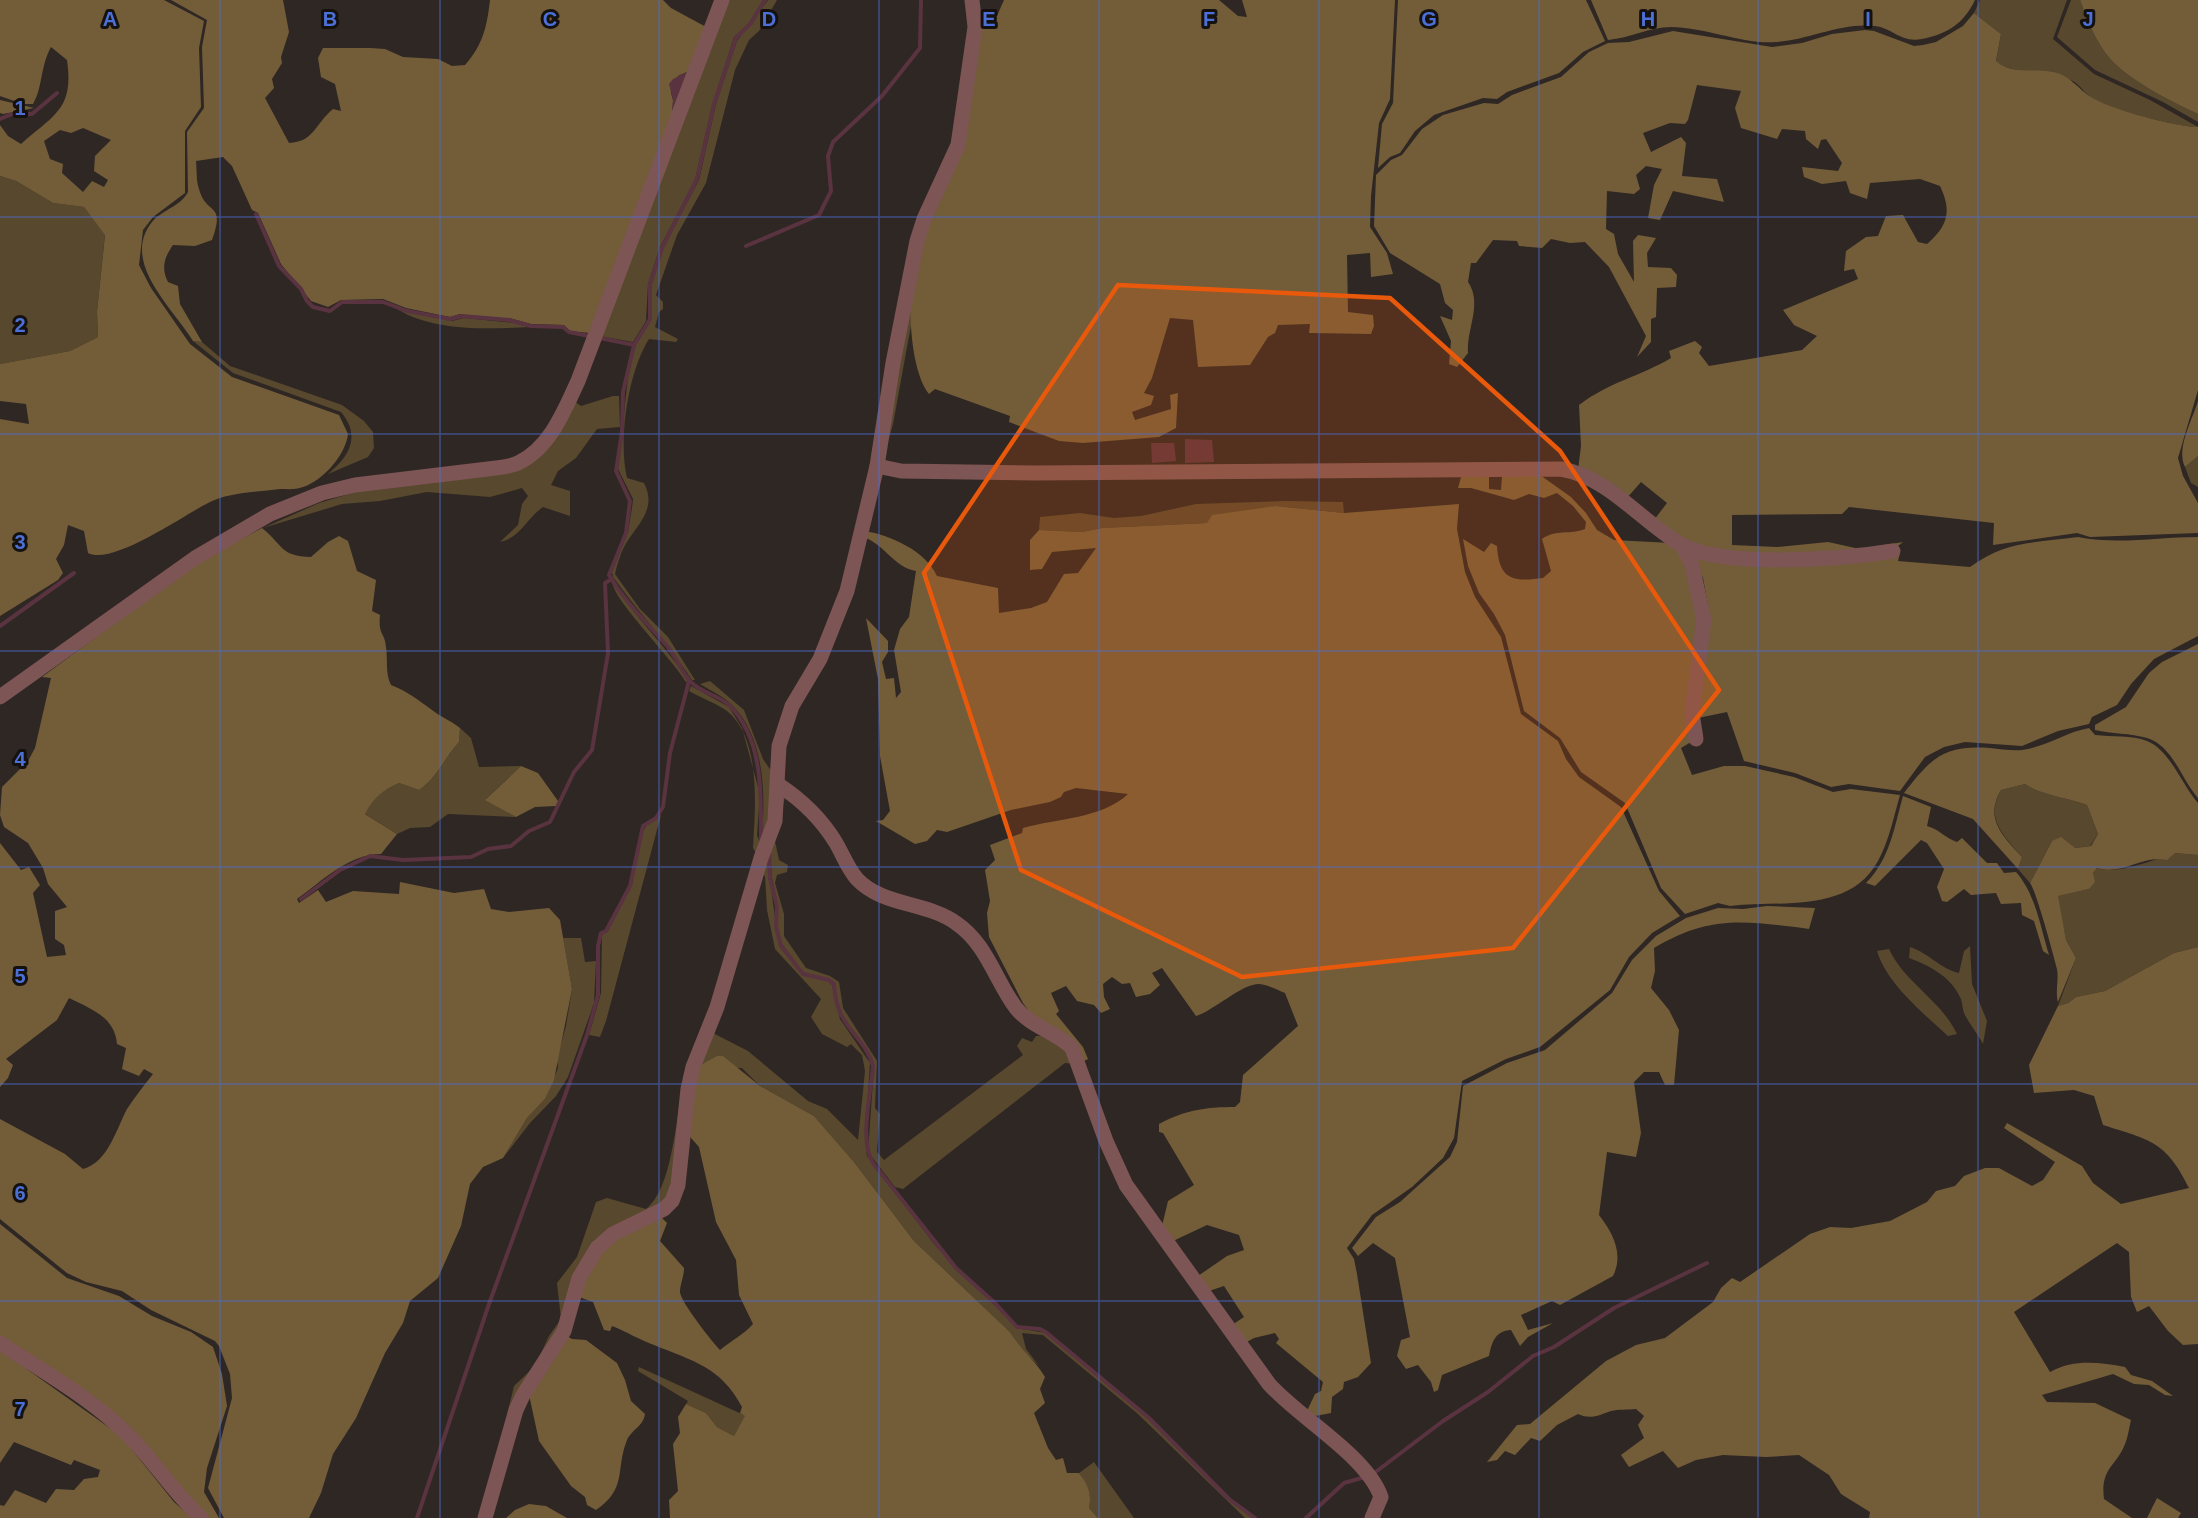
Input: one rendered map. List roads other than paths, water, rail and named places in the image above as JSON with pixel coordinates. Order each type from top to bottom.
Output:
[{"type":"street","points":[[0,697],[203,553],[270,514],[322,493],[355,485],[518,464],[534,452],[548,438],[560,420],[578,381],[722,0]]},
{"type":"street","points":[[485,1518],[516,1410],[523,1395],[564,1331],[579,1278],[597,1248],[613,1234],[655,1215],[672,1201],[681,1172],[688,1089],[717,1007],[761,858],[775,821],[779,785],[779,746],[792,706],[820,659],[840,614],[877,466],[893,363],[917,241],[924,219],[958,146],[975,27],[972,0]]},
{"type":"street","points":[[877,466],[901,471],[1034,473],[1561,469],[1572,471],[1614,494],[1682,544],[1744,559],[1857,556],[1893,551]]},
{"type":"street","points":[[1682,544],[1692,565],[1704,620],[1692,712],[1696,739]]},
{"type":"street","points":[[779,785],[800,799],[819,817],[857,879],[869,889],[940,912],[958,924],[976,939],[1018,1011],[1063,1039],[1072,1048],[1106,1141],[1126,1185],[1269,1384],[1283,1400],[1323,1431],[1369,1475],[1381,1497],[1372,1518]]},
{"type":"street","points":[[0,1343],[112,1420],[132,1439],[187,1505],[201,1518]]},
{"type":"waterway","points":[[761,840],[758,769],[749,734],[729,705],[690,681],[667,646],[629,603],[609,575],[626,533],[630,501],[616,471],[622,432],[623,392],[634,345],[650,319],[650,284],[662,248],[697,179],[714,104],[736,38],[751,23],[765,0]]},
{"type":"waterway","points":[[746,246],[819,215],[831,191],[828,156],[833,142],[882,96],[920,48],[921,0]]},
{"type":"waterway","points":[[0,119],[12,114],[32,114],[57,93]]},
{"type":"waterway","points":[[256,214],[279,266],[301,289],[313,307],[330,311],[342,302],[383,302],[407,311],[450,319],[462,316],[509,320],[531,326],[563,327],[569,332],[589,336]]},
{"type":"waterway","points":[[600,338],[634,345]]},
{"type":"waterway","points":[[0,626],[74,573]]},
{"type":"waterway","points":[[301,899],[340,870],[370,856],[403,860],[471,857],[488,849],[511,846],[529,831],[550,822],[574,772],[592,750],[608,653],[605,583],[612,579]]},
{"type":"waterway","points":[[417,1518],[489,1304],[587,1035],[598,995],[598,946],[601,933],[606,931],[630,886],[643,826],[656,818],[663,807],[670,753],[689,681]]},
{"type":"waterway","points":[[769,854],[770,879],[777,906],[776,927],[781,946],[803,974],[829,980],[834,984],[840,1011],[869,1055],[873,1066],[866,1130],[869,1154],[873,1163],[956,1268],[995,1303],[1017,1327],[1040,1329],[1047,1333],[1149,1418],[1229,1499],[1255,1518]]},
{"type":"waterway","points":[[1373,1474],[1443,1421],[1488,1392],[1533,1356],[1554,1347],[1614,1308],[1707,1263]]},
{"type":"waterway","points":[[1306,1518],[1344,1483],[1365,1477]]}]
